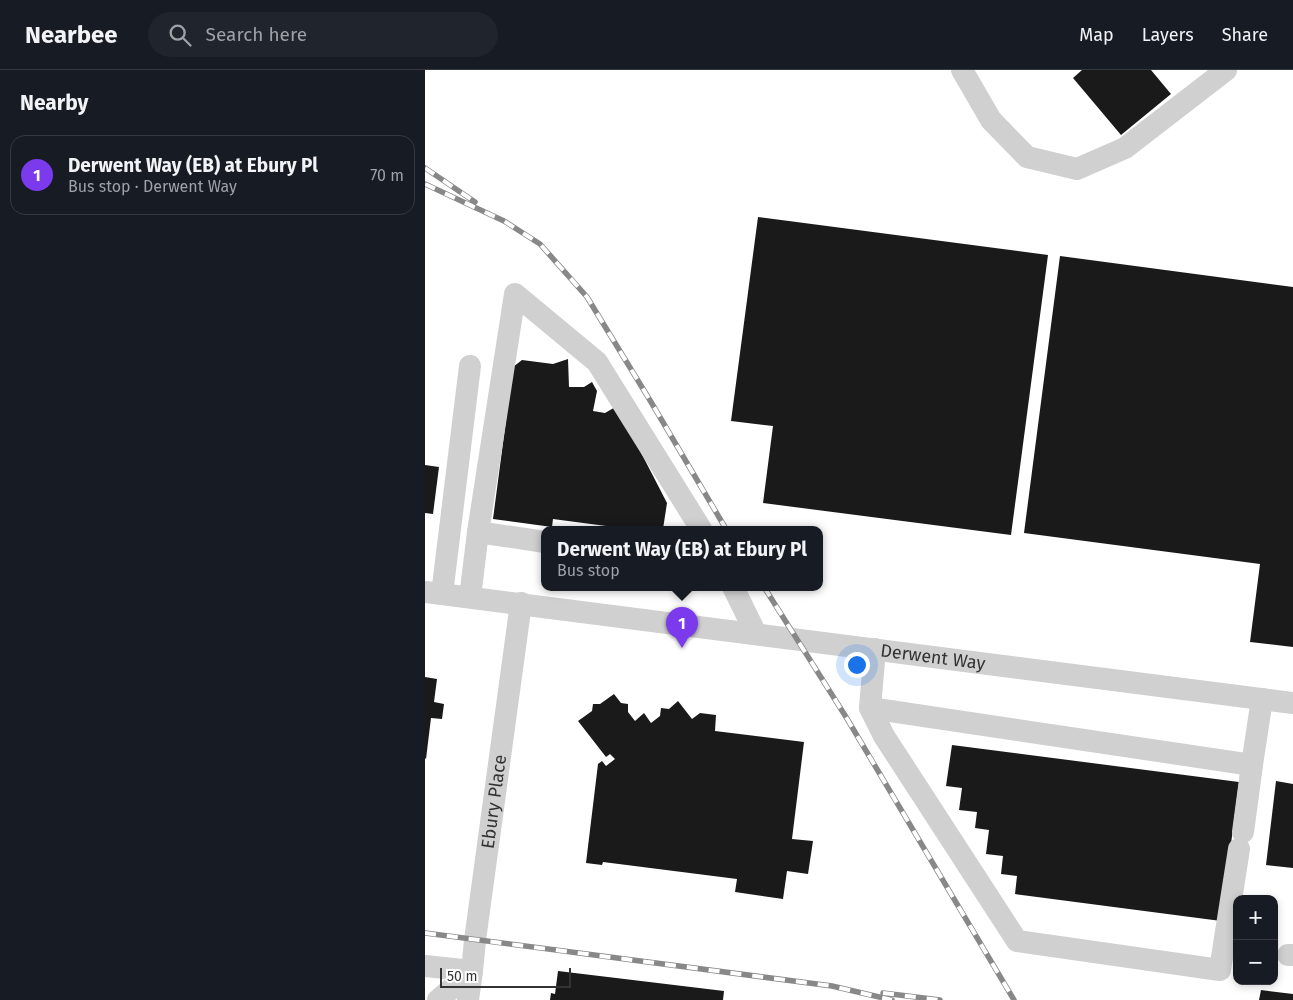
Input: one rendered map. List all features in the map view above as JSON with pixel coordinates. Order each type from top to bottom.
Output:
[{"type":"street","points":[[963,70],[991,120],[1027,157],[1077,169],[1125,148],[1226,70]]},
{"type":"street","points":[[470,597],[478,532],[515,294],[597,362],[699,526]]},
{"type":"street","points":[[433,593],[471,366]]},
{"type":"street","points":[[478,532],[541,541]]},
{"type":"street","points":[[735,591],[756,634]]},
{"type":"street","name":"Derwent Way","points":[[433,593],[1293,703]]},
{"type":"street","name":"Ebury Place","points":[[468,1000],[521,603]]},
{"type":"street","points":[[875,649],[870,708],[884,736],[1017,941],[1220,970],[1262,699]]},
{"type":"street","points":[[870,708],[1252,765]]},
{"type":"street","points":[[425,966],[472,971]]},
{"type":"street","points":[[438,1000],[472,971]]},
{"type":"building","points":[[1082,70],[1151,70],[1171,94],[1121,135],[1073,78]]},
{"type":"building","points":[[758,217],[1048,255],[1011,535],[763,503],[773,426],[731,421]]},
{"type":"building","points":[[1060,256],[1293,287],[1293,647],[1250,642],[1260,564],[1024,533]]},
{"type":"building","points":[[568,359],[569,387],[584,387],[592,382],[597,391],[593,411],[605,413],[617,406],[667,503],[663,526],[606,526],[553,519],[552,526],[545,526],[493,519],[513,367],[522,360],[553,364]]},
{"type":"building","points":[[425,465],[439,467],[433,514],[425,513]]},
{"type":"building","points":[[425,677],[437,679],[434,702],[444,704],[442,719],[431,718],[426,759],[425,758]]},
{"type":"building","points":[[614,694],[621,703],[628,704],[628,712],[635,721],[644,713],[651,723],[660,716],[661,708],[669,709],[678,701],[692,719],[700,713],[716,715],[715,731],[804,742],[792,839],[813,841],[808,874],[787,871],[783,899],[735,892],[737,879],[603,862],[602,865],[586,863],[598,764],[602,761],[606,766],[615,759],[610,754],[606,757],[578,721],[592,711],[593,704],[600,704]]},
{"type":"building","points":[[952,745],[1239,782],[1221,921],[1015,894],[1017,876],[1001,874],[1003,856],[986,854],[989,830],[975,828],[977,812],[959,810],[962,788],[946,786]]},
{"type":"building","points":[[1276,781],[1293,784],[1293,868],[1266,865]]},
{"type":"building","points":[[558,971],[724,991],[723,1000],[550,1000],[551,993],[555,994]]},
{"type":"building","points":[[1261,990],[1293,994],[1293,1000],[1259,1000]]},
{"type":"railway","points":[[425,168],[475,202]]},
{"type":"railway","points":[[425,184],[504,221],[540,244],[587,297],[724,526]]},
{"type":"railway","points":[[767,591],[846,717],[1014,1000]]},
{"type":"railway","points":[[425,933],[832,986],[892,1000]]},
{"type":"railway","points":[[883,993],[940,1000]]},
{"type":"place","name":"Derwent Way (EB) at Ebury Pl","points":[[682,648]]}]
